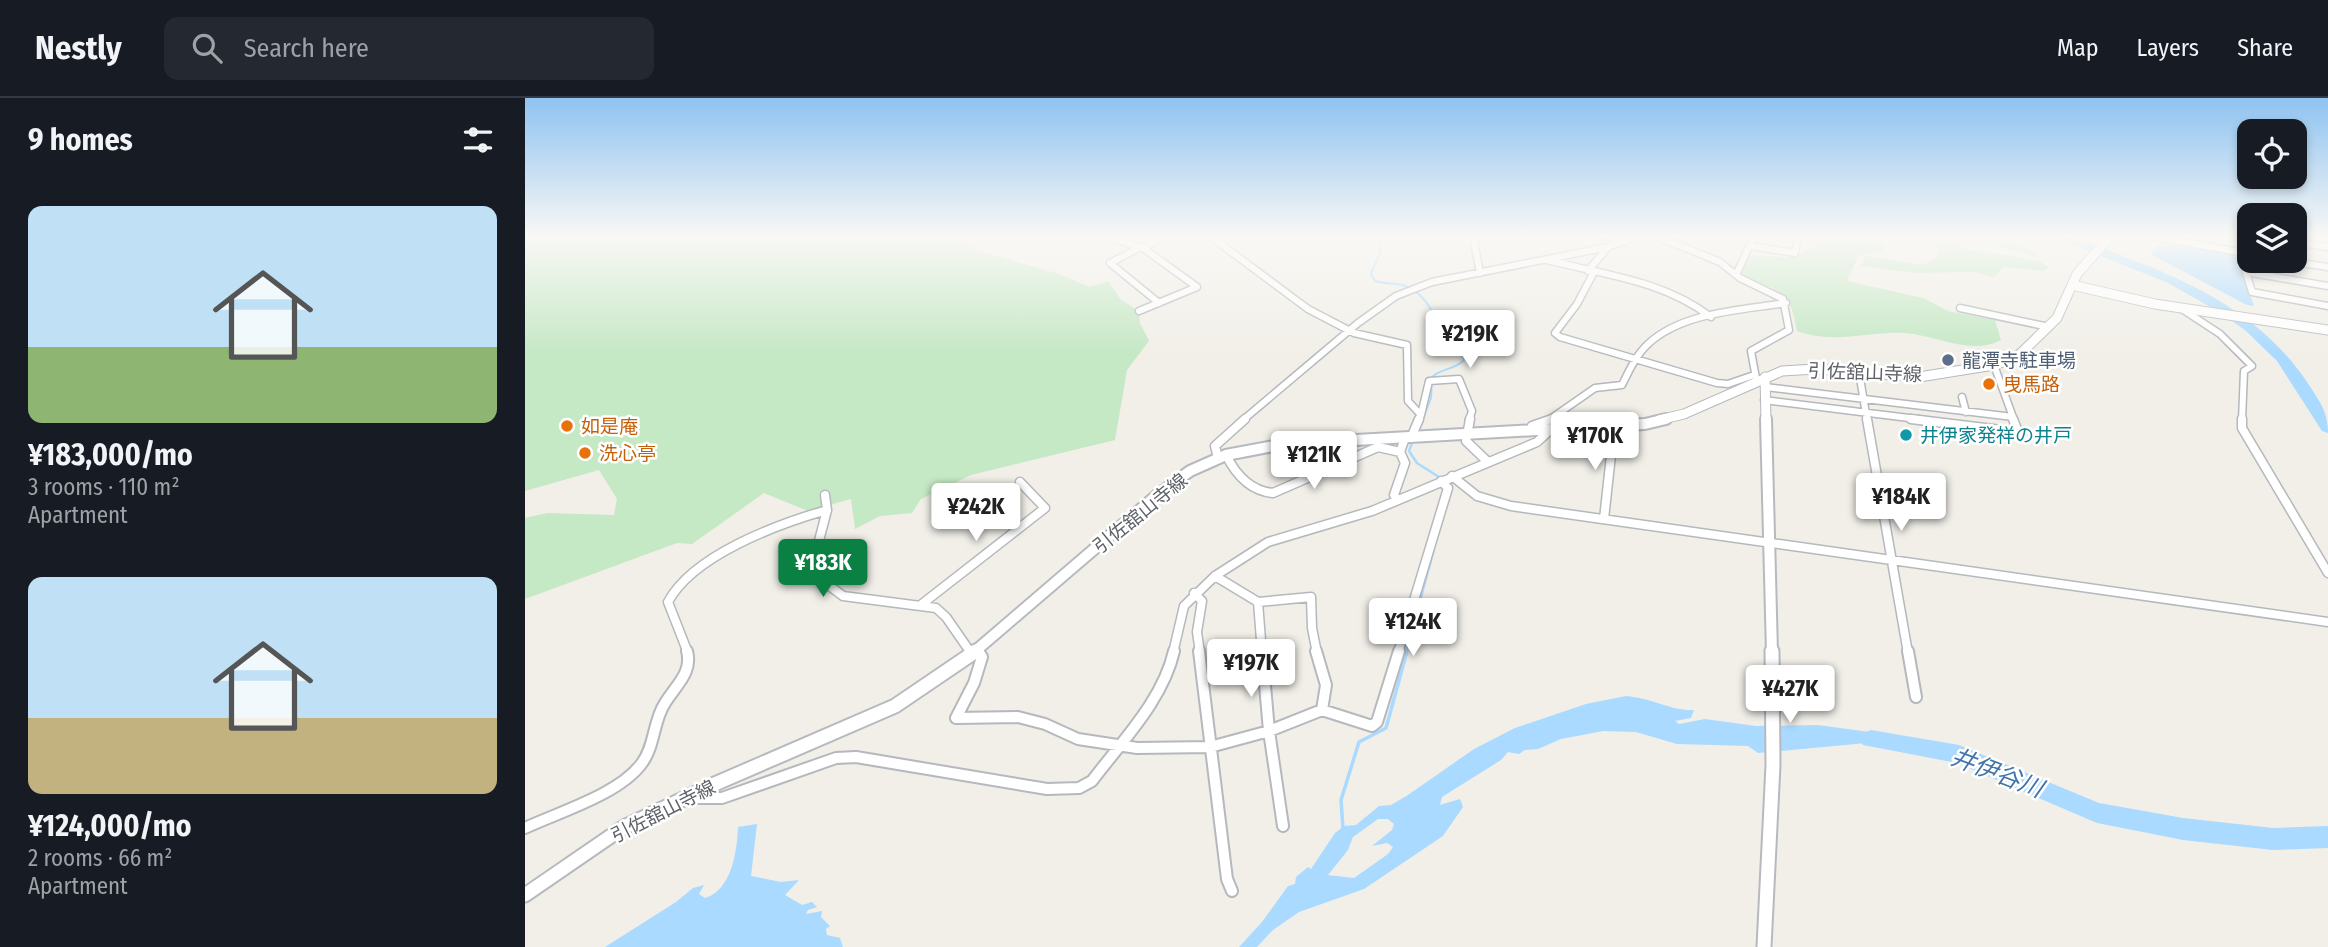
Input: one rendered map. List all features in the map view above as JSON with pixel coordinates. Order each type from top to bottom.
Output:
[{"type":"main road","name":"引佐舘山寺線","points":[[525,895],[624,827],[895,706],[975,652],[1156,496],[1190,471],[1222,456],[1284,444],[1613,428],[1654,422],[1684,414],[1782,371],[1816,369],[1919,377],[1994,365],[2018,356],[2049,327],[2057,318],[2078,276]]},
{"type":"main road","points":[[2072,285],[2184,308],[2328,330]]},
{"type":"main road","points":[[1760,380],[1764,400],[1773,685],[1773,765],[1764,947]]},
{"type":"street","points":[[1125,276],[1159,303]]},
{"type":"street","points":[[1139,311],[1197,287],[1181,276]]},
{"type":"street","points":[[1263,276],[1308,309],[1349,331],[1407,345],[1408,401],[1421,415]]},
{"type":"street","points":[[1400,452],[1378,447],[1283,489],[1264,494],[1247,484],[1215,446],[1379,306],[1414,289],[1442,279],[1463,276]]},
{"type":"street","points":[[1589,276],[1577,304],[1555,333],[1560,337],[1717,383],[1760,380],[1863,399],[2013,418]]},
{"type":"street","points":[[1614,276],[1642,280],[1684,299],[1711,317]]},
{"type":"street","points":[[1737,276],[1786,303]]},
{"type":"street","points":[[2247,276],[2252,292],[2328,306]]},
{"type":"street","points":[[2267,276],[2328,286]]},
{"type":"street","points":[[1518,433],[1517,427],[1547,422],[1595,388],[1622,385],[1635,360],[1658,335],[1711,317],[1786,303]]},
{"type":"street","points":[[1760,380],[1751,351],[1760,342],[1789,330],[1786,303]]},
{"type":"street","points":[[1960,308],[2049,327]]},
{"type":"street","points":[[2184,308],[2220,334],[2252,366],[2244,371],[2242,428],[2328,573]]},
{"type":"street","points":[[1764,400],[2018,432],[1994,365]]},
{"type":"street","points":[[1860,373],[1916,697]]},
{"type":"street","points":[[1400,452],[1421,415],[1429,382],[1459,379],[1472,411],[1465,435],[1467,441],[1488,462]]},
{"type":"street","points":[[1962,397],[1966,412]]},
{"type":"street","points":[[1604,519],[1613,428]]},
{"type":"street","points":[[686,798],[722,797],[836,758],[856,757],[1047,789],[1079,788],[1091,781],[1159,691],[1170,667],[1180,618],[1194,593],[1215,576],[1268,542],[1372,511],[1537,442],[1549,431]]},
{"type":"street","points":[[1397,500],[1394,495],[1405,463],[1400,452]]},
{"type":"street","points":[[1452,476],[1477,496],[1495,502],[2328,622]]},
{"type":"street","points":[[825,495],[827,510],[815,556],[823,581],[843,596],[922,604],[936,608],[982,657],[980,668],[956,718],[1018,717],[1045,724],[1078,738],[1137,748],[1210,747],[1269,730],[1322,710],[1371,726],[1377,722],[1448,488],[1441,481]]},
{"type":"street","points":[[922,604],[1045,508],[1020,482]]},
{"type":"street","points":[[525,828],[634,774],[644,761],[657,716],[687,669],[689,658],[667,602],[678,584],[709,562],[756,538],[805,515],[827,510]]},
{"type":"street","points":[[1215,576],[1258,602],[1311,597],[1315,646],[1327,684],[1328,696],[1322,710]]},
{"type":"street","points":[[1194,593],[1202,601],[1197,632],[1227,879],[1232,891]]},
{"type":"street","points":[[1258,602],[1269,730],[1283,826]]},
{"type":"green space","points":[[525,276],[1063,276],[1090,287],[1108,281],[1121,300],[1139,311],[1140,323],[1149,341],[1127,370],[1115,440],[971,475],[921,499],[912,513],[880,516],[855,529],[851,499],[808,511],[764,493],[692,544],[677,543],[525,599],[525,518],[547,513],[614,515],[617,499],[599,470],[525,491]]},
{"type":"green space","points":[[1742,276],[1849,276],[1847,281],[1923,298],[1948,311],[1995,320],[2001,340],[1978,346],[1905,333],[1838,337],[1811,335],[1797,331],[1786,298],[1772,288]]},
{"type":"water","points":[[2191,276],[2244,276],[2254,306],[2247,305]]},
{"type":"water","points":[[1626,696],[1635,697],[1677,709],[1694,710],[1691,718],[1675,721],[1679,724],[1705,719],[1756,726],[1818,725],[1891,735],[1893,746],[1877,742],[1758,753],[1748,746],[1677,744],[1636,732],[1603,731],[1561,739],[1519,754],[1508,752],[1501,760],[1442,797],[1440,805],[1460,799],[1463,807],[1443,836],[1364,889],[1299,912],[1273,930],[1257,947],[1239,947],[1262,922],[1288,886],[1295,884],[1296,877],[1308,867],[1311,869],[1335,833],[1344,826],[1356,825],[1379,806],[1391,805],[1474,749],[1515,728],[1586,704]],"holes":[[[1378,819],[1388,819],[1394,824],[1392,830],[1372,846],[1387,843],[1393,847],[1388,854],[1354,878],[1328,875],[1348,850],[1353,837]]]},
{"type":"water","points":[[757,824],[751,876],[781,882],[799,880],[785,895],[802,905],[812,902],[817,907],[808,910],[806,914],[822,911],[821,917],[830,926],[826,929],[827,935],[840,938],[843,947],[605,947],[676,902],[693,888],[704,885],[699,894],[705,898],[714,894],[727,878],[731,868],[738,827]]},
{"type":"waterway","points":[[1372,276],[1375,281],[1403,285],[1418,293],[1429,306],[1445,337],[1460,342],[1464,360],[1432,377],[1431,398],[1424,416]]},
{"type":"waterway","points":[[2162,276],[2226,310],[2274,349],[2328,428]]},
{"type":"waterway","points":[[1412,443],[1409,451],[1417,463],[1442,479]]},
{"type":"waterway","points":[[1406,653],[1434,549]]},
{"type":"waterway","points":[[1343,829],[1341,800],[1359,742],[1386,728],[1407,651]]},
{"type":"waterway","name":"井伊谷川","points":[[1871,739],[1959,754],[2097,813],[2183,829],[2273,839],[2328,837]]},
{"type":"place","name":"龍潭寺駐車場","points":[[1948,360]]},
{"type":"place","name":"曳馬路","points":[[1989,384]]},
{"type":"place","name":"如是庵","points":[[567,426]]},
{"type":"place","name":"井伊家発祥の井戸","points":[[1906,435]]},
{"type":"place","name":"洗心亭","points":[[585,453]]}]
